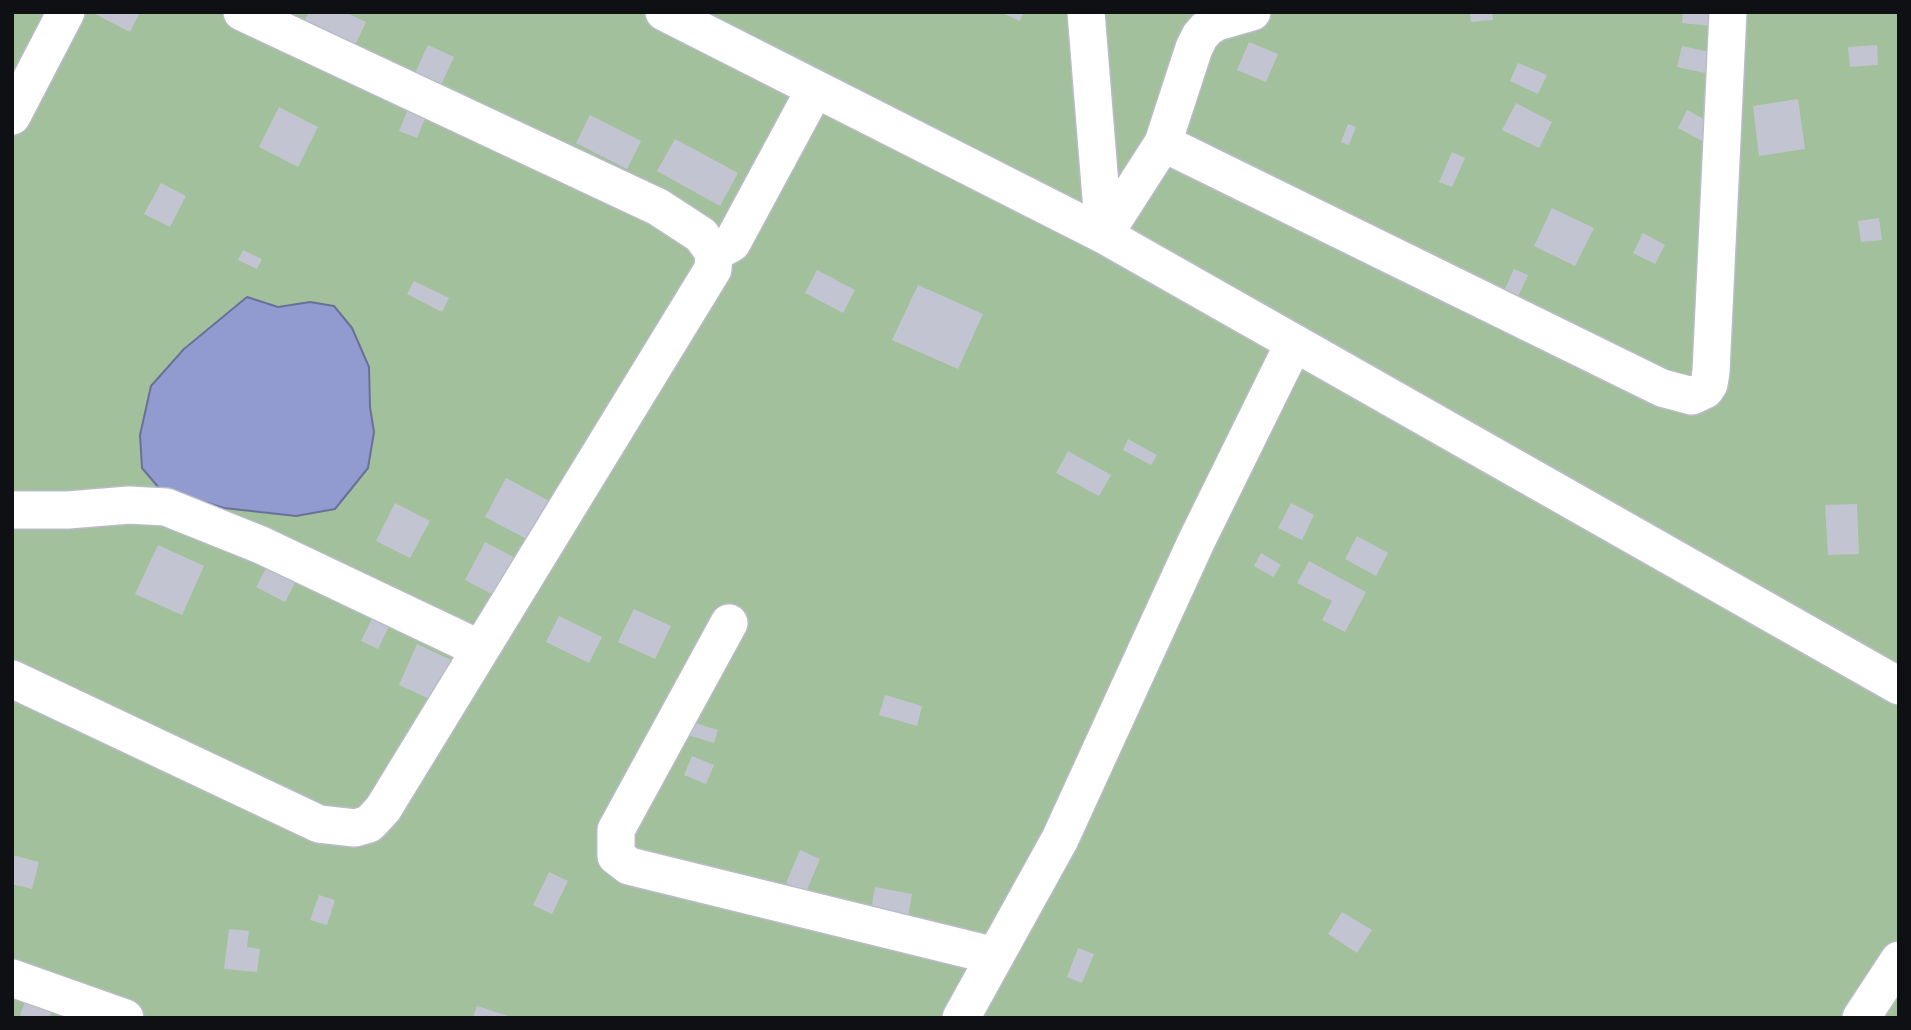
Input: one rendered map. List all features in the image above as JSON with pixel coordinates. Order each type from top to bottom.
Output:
[{"type":"street","points":[[12,116],[66,12]]},
{"type":"street","points":[[12,679],[319,824],[355,828],[369,824],[383,808],[713,269],[714,253],[701,235],[658,207],[243,12]]},
{"type":"street","points":[[664,12],[1104,235],[1899,686]]},
{"type":"street","points":[[1086,12],[1104,235]]},
{"type":"street","points":[[1104,235],[1163,143],[1200,36],[1217,22],[1252,12]]},
{"type":"street","points":[[1163,143],[1662,387],[1692,396],[1705,390],[1711,372],[1728,12]]},
{"type":"street","points":[[714,253],[732,243],[816,89]]},
{"type":"street","points":[[961,1018],[1060,839],[1190,554],[1294,343]]},
{"type":"street","points":[[12,510],[68,510],[129,505],[166,507],[261,545],[480,649]]},
{"type":"street","points":[[729,623],[615,830],[616,856],[629,866],[995,956]]},
{"type":"street","points":[[1861,1018],[1899,960]]},
{"type":"street","points":[[12,978],[125,1018]]},
{"type":"green space","points":[[12,12],[1899,12],[1899,1018],[12,1018]]},
{"type":"water","points":[[247,297],[278,307],[310,302],[334,306],[352,328],[369,367],[374,432],[368,468],[335,509],[296,516],[224,508],[159,488],[142,468],[140,435],[151,386],[184,349]]},
{"type":"building","points":[[91,12],[140,12],[130,32]]},
{"type":"building","points":[[309,12],[345,12],[366,22],[355,45],[304,22]]},
{"type":"building","points":[[1000,12],[1024,12],[1020,21]]},
{"type":"building","points":[[1470,12],[1492,12],[1493,20],[1471,22]]},
{"type":"building","points":[[1683,12],[1712,12],[1711,26],[1682,23]]},
{"type":"building","points":[[1249,42],[1278,54],[1266,82],[1237,70]]},
{"type":"building","points":[[428,45],[454,57],[441,85],[415,73]]},
{"type":"building","points":[[1877,45],[1878,65],[1850,67],[1848,47]]},
{"type":"building","points":[[1682,46],[1710,52],[1705,73],[1677,67]]},
{"type":"building","points":[[1518,63],[1547,75],[1538,94],[1510,81]]},
{"type":"building","points":[[1798,99],[1805,149],[1759,156],[1753,106]]},
{"type":"building","points":[[1516,103],[1552,122],[1539,148],[1502,130]]},
{"type":"building","points":[[410,104],[428,111],[417,138],[399,131]]},
{"type":"building","points":[[279,107],[318,127],[298,167],[259,147]]},
{"type":"building","points":[[1687,110],[1713,124],[1704,142],[1678,128]]},
{"type":"building","points":[[590,115],[641,141],[627,169],[576,143]]},
{"type":"building","points":[[1348,124],[1356,127],[1349,145],[1341,142]]},
{"type":"building","points":[[675,139],[738,173],[720,206],[657,171]]},
{"type":"building","points":[[1452,152],[1465,158],[1452,187],[1439,182]]},
{"type":"building","points":[[161,183],[186,196],[170,227],[144,214]]},
{"type":"building","points":[[1552,208],[1594,228],[1575,266],[1534,246]]},
{"type":"building","points":[[1879,218],[1882,240],[1861,242],[1858,221]]},
{"type":"building","points":[[1643,233],[1665,245],[1655,264],[1633,253]]},
{"type":"building","points":[[243,250],[262,259],[257,269],[238,260]]},
{"type":"building","points":[[1514,269],[1528,275],[1517,299],[1503,293]]},
{"type":"building","points":[[817,270],[855,290],[843,313],[805,293]]},
{"type":"building","points":[[414,281],[449,298],[442,312],[407,294]]},
{"type":"building","points":[[918,285],[983,314],[958,369],[892,340]]},
{"type":"building","points":[[1128,439],[1157,455],[1151,465],[1123,450]]},
{"type":"building","points":[[1068,451],[1111,475],[1099,496],[1056,473]]},
{"type":"building","points":[[506,478],[555,504],[534,543],[485,517]]},
{"type":"building","points":[[395,503],[430,521],[410,558],[376,541]]},
{"type":"building","points":[[1291,503],[1314,515],[1302,540],[1278,528]]},
{"type":"building","points":[[1857,504],[1859,554],[1828,555],[1825,505]]},
{"type":"building","points":[[1357,536],[1388,553],[1376,576],[1345,559]]},
{"type":"building","points":[[485,542],[521,561],[501,599],[465,580]]},
{"type":"building","points":[[158,545],[204,566],[182,615],[135,594]]},
{"type":"building","points":[[1261,553],[1281,565],[1273,577],[1254,566]]},
{"type":"building","points":[[1309,561],[1366,592],[1345,632],[1322,620],[1332,601],[1297,583]]},
{"type":"building","points":[[269,563],[298,577],[285,602],[256,587]]},
{"type":"building","points":[[634,609],[671,626],[655,659],[618,642]]},
{"type":"building","points":[[373,616],[390,624],[378,649],[361,641]]},
{"type":"building","points":[[559,616],[602,637],[589,663],[546,642]]},
{"type":"building","points":[[417,644],[453,661],[434,701],[399,685]]},
{"type":"building","points":[[885,695],[922,706],[917,726],[879,715]]},
{"type":"building","points":[[692,722],[718,730],[714,743],[688,735]]},
{"type":"building","points":[[692,756],[714,765],[706,784],[684,775]]},
{"type":"building","points":[[800,850],[820,859],[806,892],[786,883]]},
{"type":"building","points":[[12,855],[39,862],[32,889],[12,884]]},
{"type":"building","points":[[549,872],[568,881],[552,914],[533,905]]},
{"type":"building","points":[[875,887],[912,894],[908,917],[871,911]]},
{"type":"building","points":[[319,895],[335,900],[327,925],[310,920]]},
{"type":"building","points":[[1342,912],[1372,930],[1357,953],[1328,934]]},
{"type":"building","points":[[229,929],[249,931],[247,947],[260,949],[257,972],[224,969]]},
{"type":"building","points":[[1078,948],[1094,954],[1082,983],[1067,977]]},
{"type":"building","points":[[26,999],[53,1009],[49,1018],[26,1018],[20,1015]]},
{"type":"building","points":[[477,1006],[511,1017],[511,1018],[473,1018]]}]
